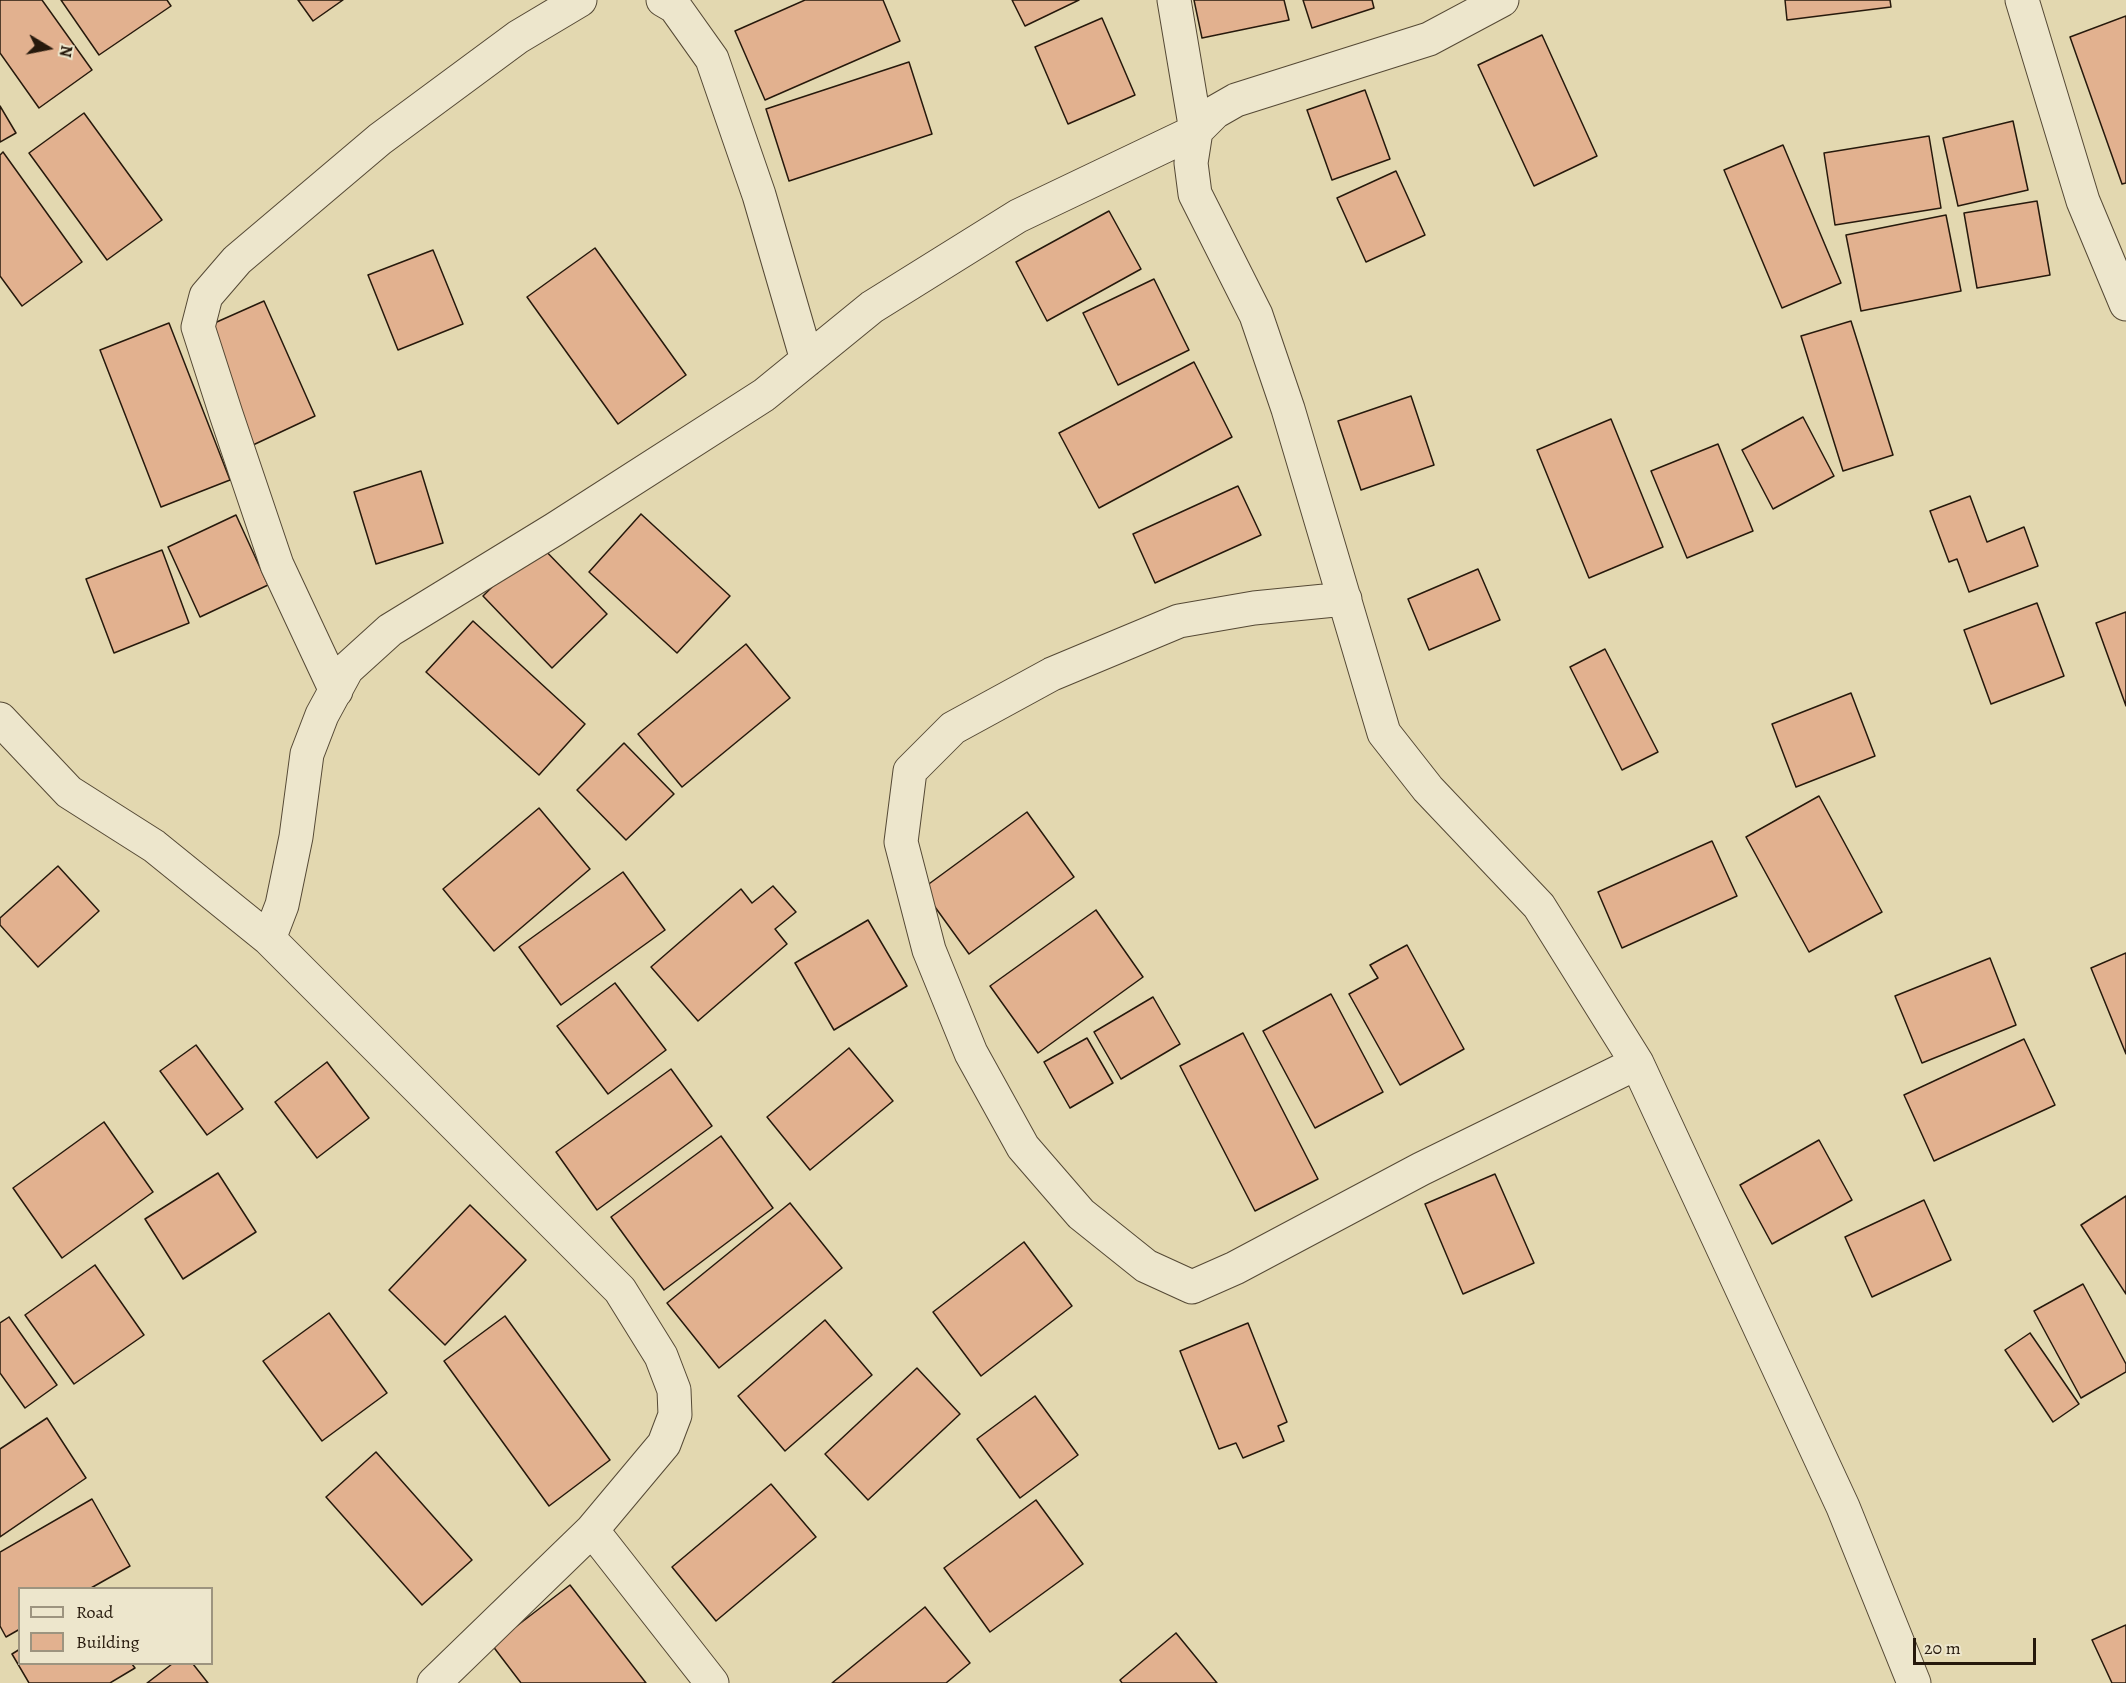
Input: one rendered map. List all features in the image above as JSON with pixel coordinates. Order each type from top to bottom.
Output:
[{"type":"street","points":[[336,691],[277,565],[226,414],[198,327],[206,297],[237,261],[380,139],[518,37],[580,0]]},
{"type":"street","points":[[663,0],[675,7],[712,59],[759,195],[807,360]]},
{"type":"street","points":[[1173,0],[1196,131],[1191,163],[1195,194],[1256,315],[1288,409],[1384,733],[1428,789],[1539,906],[1637,1064],[1843,1507],[1914,1683]]},
{"type":"street","points":[[269,939],[282,905],[296,837],[308,754],[322,715],[347,669],[390,630],[555,529],[754,401],[872,307],[1018,216],[1196,131],[1215,112],[1236,100],[1429,39],[1502,0]]},
{"type":"street","points":[[2022,0],[2083,201],[2126,303]]},
{"type":"street","points":[[1345,599],[1254,608],[1179,621],[1052,674],[953,728],[910,771],[902,842],[929,950],[971,1053],[1023,1147],[1081,1214],[1146,1266],[1192,1287],[1235,1268],[1421,1169],[1637,1064]]},
{"type":"street","points":[[0,719],[69,792],[154,846],[269,939],[620,1290],[661,1356],[674,1390],[675,1415],[664,1444],[592,1530],[434,1683]]},
{"type":"street","points":[[592,1530],[712,1683]]},
{"type":"building","points":[[0,0],[42,0],[92,70],[39,108],[0,53]]},
{"type":"building","points":[[61,0],[167,0],[171,6],[99,55]]},
{"type":"building","points":[[298,0],[343,0],[313,21]]},
{"type":"building","points":[[805,0],[883,0],[900,41],[765,100],[735,31]]},
{"type":"building","points":[[1012,0],[1079,0],[1025,26]]},
{"type":"building","points":[[1194,0],[1284,0],[1289,20],[1202,38]]},
{"type":"building","points":[[1303,0],[1372,0],[1374,8],[1312,28]]},
{"type":"building","points":[[1785,0],[1890,0],[1891,7],[1787,20]]},
{"type":"building","points":[[2126,16],[2126,183],[2122,184],[2070,37]]},
{"type":"building","points":[[1102,18],[1135,95],[1068,124],[1035,47]]},
{"type":"building","points":[[1542,35],[1597,156],[1534,186],[1478,65]]},
{"type":"building","points":[[909,62],[932,134],[789,181],[766,109]]},
{"type":"building","points":[[1365,90],[1390,159],[1332,180],[1307,110]]},
{"type":"building","points":[[0,106],[16,133],[0,142]]},
{"type":"building","points":[[84,113],[162,220],[107,260],[29,153]]},
{"type":"building","points":[[2013,121],[2028,190],[1958,206],[1943,138]]},
{"type":"building","points":[[1929,136],[1941,208],[1835,225],[1824,153]]},
{"type":"building","points":[[1783,145],[1841,283],[1782,308],[1724,170]]},
{"type":"building","points":[[3,152],[82,262],[22,306],[0,276],[0,155]]},
{"type":"building","points":[[1396,171],[1425,235],[1366,262],[1337,198]]},
{"type":"building","points":[[2037,201],[2050,275],[1977,288],[1964,213]]},
{"type":"building","points":[[1109,211],[1141,269],[1047,321],[1016,262]]},
{"type":"building","points":[[1946,215],[1961,291],[1861,311],[1846,235]]},
{"type":"building","points":[[595,248],[686,375],[618,424],[527,297]]},
{"type":"building","points":[[433,250],[463,324],[398,350],[368,275]]},
{"type":"building","points":[[1154,279],[1189,350],[1118,385],[1083,313]]},
{"type":"building","points":[[264,301],[315,416],[253,445],[201,329]]},
{"type":"building","points":[[1851,321],[1893,455],[1843,471],[1801,336]]},
{"type":"building","points":[[169,323],[230,480],[161,507],[100,350]]},
{"type":"building","points":[[1194,362],[1232,437],[1099,508],[1059,433]]},
{"type":"building","points":[[1411,396],[1434,465],[1361,490],[1338,421]]},
{"type":"building","points":[[1803,417],[1834,476],[1773,509],[1742,450]]},
{"type":"building","points":[[1611,419],[1663,547],[1589,578],[1537,450]]},
{"type":"building","points":[[1718,444],[1753,531],[1687,558],[1651,471]]},
{"type":"building","points":[[421,471],[443,543],[376,564],[354,492]]},
{"type":"building","points":[[1238,486],[1261,535],[1155,583],[1133,534]]},
{"type":"building","points":[[1970,496],[1987,542],[2024,527],[2038,566],[1969,592],[1957,559],[1949,562],[1930,511]]},
{"type":"building","points":[[641,514],[730,596],[677,653],[589,572]]},
{"type":"building","points":[[236,515],[268,585],[200,617],[168,547]]},
{"type":"building","points":[[537,542],[607,614],[552,668],[483,596]]},
{"type":"building","points":[[162,550],[189,623],[114,653],[86,579]]},
{"type":"building","points":[[1478,569],[1500,620],[1429,650],[1408,599]]},
{"type":"building","points":[[2037,603],[2064,676],[1991,704],[1964,630]]},
{"type":"building","points":[[2126,612],[2126,706],[2096,623]]},
{"type":"building","points":[[473,621],[585,724],[539,775],[426,672]]},
{"type":"building","points":[[746,644],[790,698],[682,787],[638,734]]},
{"type":"building","points":[[1605,649],[1658,752],[1622,770],[1570,667]]},
{"type":"building","points":[[1851,693],[1875,756],[1796,787],[1772,724]]},
{"type":"building","points":[[624,743],[674,794],[626,840],[577,790]]},
{"type":"building","points":[[1819,796],[1882,912],[1809,952],[1746,837]]},
{"type":"building","points":[[539,808],[590,869],[494,951],[443,889]]},
{"type":"building","points":[[1027,812],[1074,877],[969,954],[922,889]]},
{"type":"building","points":[[1712,841],[1737,896],[1622,948],[1598,892]]},
{"type":"building","points":[[58,866],[99,911],[38,967],[0,925],[0,918]]},
{"type":"building","points":[[623,872],[665,930],[561,1005],[519,947]]},
{"type":"building","points":[[773,886],[796,912],[775,929],[787,944],[698,1021],[651,967],[741,889],[752,903]]},
{"type":"building","points":[[1096,910],[1143,977],[1038,1053],[990,986]]},
{"type":"building","points":[[868,920],[907,986],[834,1030],[795,963]]},
{"type":"building","points":[[1407,945],[1464,1049],[1400,1085],[1349,994],[1378,978],[1370,965]]},
{"type":"building","points":[[2126,953],[2126,1054],[2091,968]]},
{"type":"building","points":[[1990,958],[2016,1025],[1922,1063],[1895,996]]},
{"type":"building","points":[[615,983],[666,1050],[608,1094],[557,1026]]},
{"type":"building","points":[[1331,994],[1383,1092],[1315,1128],[1263,1031]]},
{"type":"building","points":[[1153,997],[1180,1044],[1121,1079],[1094,1032]]},
{"type":"building","points":[[1243,1033],[1318,1179],[1255,1211],[1180,1066]]},
{"type":"building","points":[[1087,1038],[1113,1083],[1070,1108],[1044,1062]]},
{"type":"building","points":[[2024,1039],[2055,1105],[1934,1161],[1904,1095]]},
{"type":"building","points":[[196,1045],[243,1109],[207,1135],[160,1071]]},
{"type":"building","points":[[849,1048],[893,1101],[810,1170],[767,1117]]},
{"type":"building","points":[[327,1062],[369,1118],[317,1158],[275,1102]]},
{"type":"building","points":[[671,1069],[712,1126],[597,1210],[556,1152]]},
{"type":"building","points":[[104,1122],[153,1192],[62,1258],[13,1188]]},
{"type":"building","points":[[721,1136],[773,1208],[664,1290],[611,1217]]},
{"type":"building","points":[[1819,1140],[1852,1200],[1772,1244],[1740,1185]]},
{"type":"building","points":[[218,1173],[256,1232],[183,1279],[145,1219]]},
{"type":"building","points":[[1495,1174],[1534,1263],[1463,1294],[1425,1204]]},
{"type":"building","points":[[2126,1196],[2126,1294],[2081,1225]]},
{"type":"building","points":[[1924,1200],[1951,1260],[1872,1297],[1845,1237]]},
{"type":"building","points":[[790,1203],[842,1268],[719,1368],[667,1303]]},
{"type":"building","points":[[470,1205],[526,1260],[445,1345],[389,1290]]},
{"type":"building","points":[[1024,1242],[1072,1306],[981,1376],[933,1312]]},
{"type":"building","points":[[95,1265],[144,1335],[74,1384],[25,1315]]},
{"type":"building","points":[[2083,1284],[2126,1364],[2126,1372],[2081,1398],[2034,1311]]},
{"type":"building","points":[[329,1313],[387,1393],[322,1441],[263,1361]]},
{"type":"building","points":[[505,1316],[610,1460],[549,1506],[444,1361]]},
{"type":"building","points":[[9,1317],[57,1385],[25,1408],[0,1373],[0,1323]]},
{"type":"building","points":[[825,1320],[872,1375],[785,1451],[738,1396]]},
{"type":"building","points":[[1248,1323],[1287,1422],[1278,1426],[1284,1441],[1243,1458],[1236,1443],[1219,1449],[1180,1351]]},
{"type":"building","points":[[2030,1333],[2079,1404],[2053,1422],[2005,1350]]},
{"type":"building","points":[[917,1368],[960,1414],[868,1500],[825,1454]]},
{"type":"building","points":[[1035,1396],[1078,1455],[1020,1498],[977,1439]]},
{"type":"building","points":[[47,1418],[86,1478],[0,1537],[0,1449]]},
{"type":"building","points":[[376,1452],[472,1560],[422,1605],[326,1497]]},
{"type":"building","points":[[771,1484],[816,1537],[716,1621],[672,1567]]},
{"type":"building","points":[[92,1499],[130,1566],[93,1587],[18,1587],[18,1630],[6,1637],[0,1626],[0,1552]]},
{"type":"building","points":[[1036,1500],[1083,1564],[990,1632],[944,1568]]},
{"type":"building","points":[[570,1585],[646,1683],[521,1683],[492,1645]]},
{"type":"building","points":[[925,1607],[970,1663],[946,1683],[832,1683]]},
{"type":"building","points":[[2126,1625],[2126,1683],[2112,1683],[2092,1640]]},
{"type":"building","points":[[1176,1633],[1217,1683],[1122,1683],[1120,1680]]},
{"type":"building","points":[[18,1650],[18,1664],[12,1654]]},
{"type":"building","points":[[18,1665],[133,1665],[135,1668],[110,1683],[29,1683]]},
{"type":"building","points":[[171,1665],[194,1665],[208,1683],[147,1683]]}]
